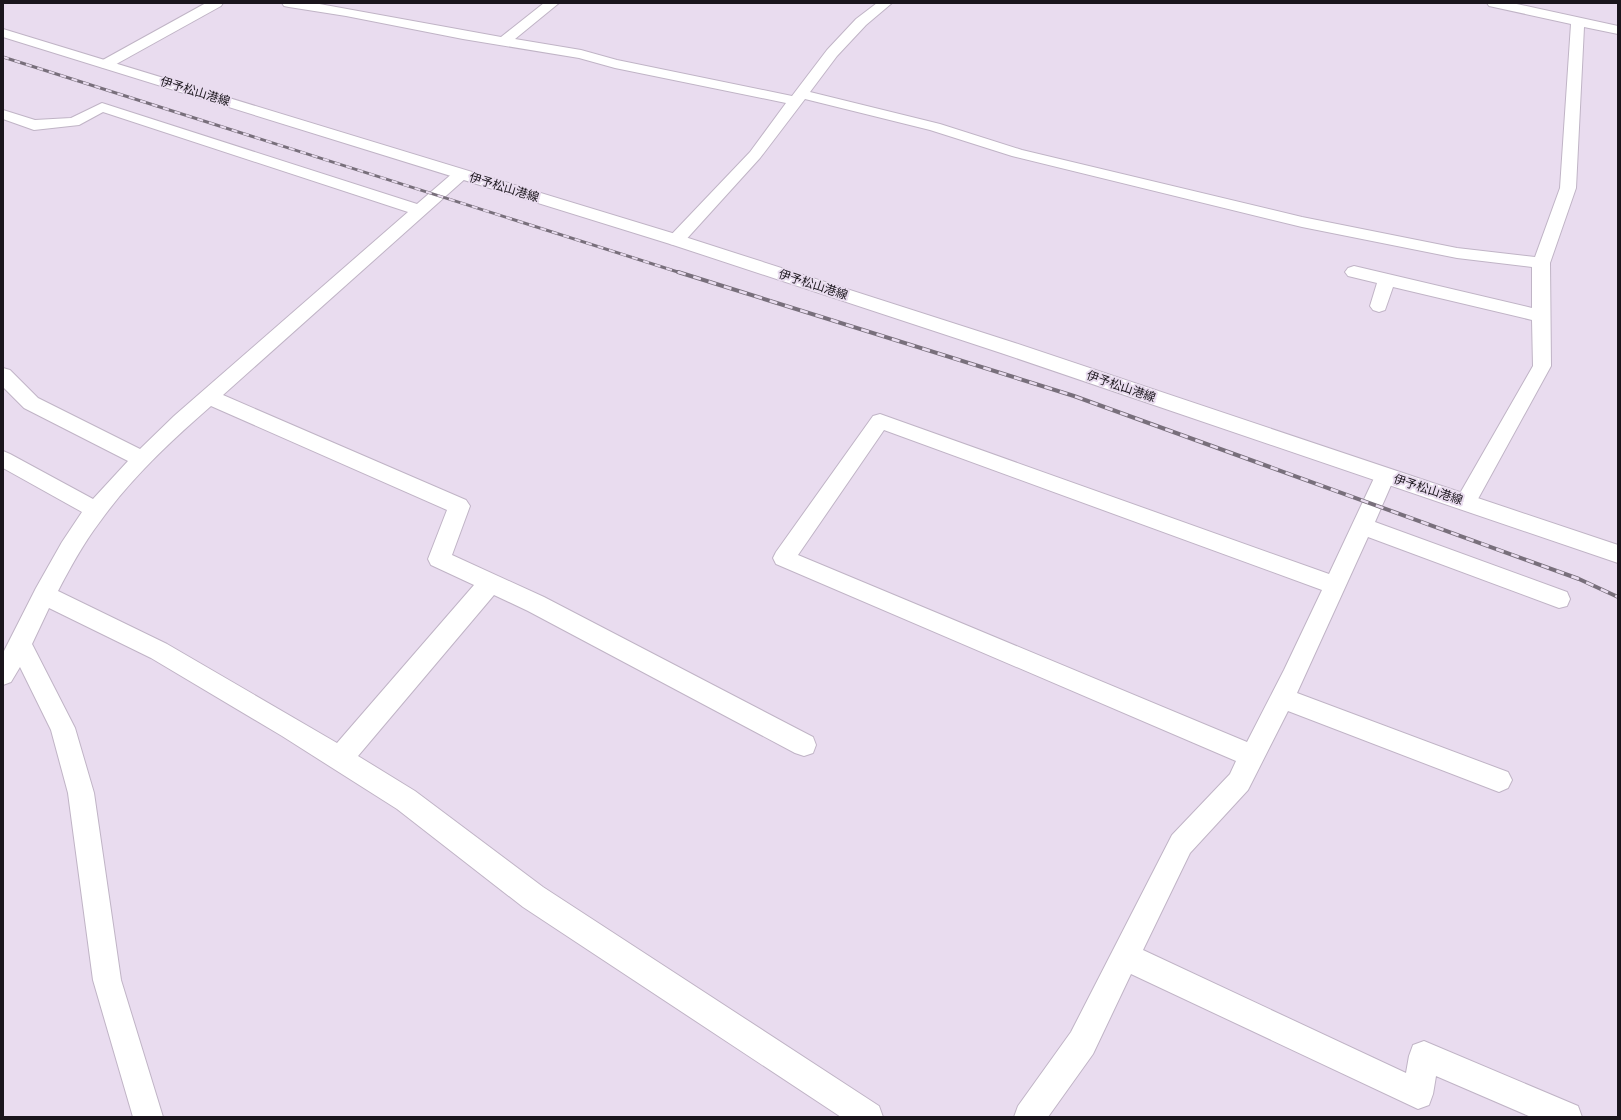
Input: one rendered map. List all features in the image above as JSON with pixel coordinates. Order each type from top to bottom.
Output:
[{"type":"street","points":[[106,64],[216,3]]},
{"type":"street","points":[[289,3],[346,12],[462,35],[581,54],[615,64],[799,97],[934,127],[1018,153],[1302,222],[1457,253],[1541,263]]},
{"type":"street","points":[[505,41],[552,3]]},
{"type":"street","points":[[676,240],[755,155],[837,48],[861,22],[885,3]]},
{"type":"street","points":[[1494,3],[1618,30]]},
{"type":"street","points":[[1466,502],[1542,366],[1541,263],[1568,188],[1578,22]]},
{"type":"street","name":"伊予松山港線","points":[[3,33],[460,175],[676,240],[1015,351],[1618,554]]},
{"type":"street","points":[[4,110],[34,125],[74,122],[102,107],[419,210]]},
{"type":"street","points":[[3,675],[20,645],[44,595],[81,532],[96,510],[142,459],[209,397],[460,175]]},
{"type":"street","points":[[1354,272],[1386,281],[1542,316]]},
{"type":"street","points":[[1379,306],[1386,281]]},
{"type":"street","points":[[3,375],[31,403],[142,459]]},
{"type":"street","points":[[209,397],[459,506],[439,559],[536,604],[804,746]]},
{"type":"street","points":[[1252,756],[784,558],[880,420],[1335,585]]},
{"type":"street","points":[[3,459],[96,510]]},
{"type":"street","points":[[1029,1117],[1082,1043],[1181,844],[1239,782],[1293,677],[1385,476]]},
{"type":"street","points":[[1362,526],[1559,599]]},
{"type":"street","points":[[340,758],[490,583]]},
{"type":"street","points":[[44,595],[159,651],[340,758],[406,800],[532,898],[868,1117]]},
{"type":"street","points":[[20,645],[63,728],[81,793],[107,980],[148,1117]]},
{"type":"street","points":[[1282,698],[1499,780]]},
{"type":"street","points":[[1125,956],[1418,1094],[1424,1056],[1567,1117]]},
{"type":"railway","points":[[3,57],[681,273]]},
{"type":"railway","points":[[678,272],[1074,396],[1579,579],[1618,597]]}]
